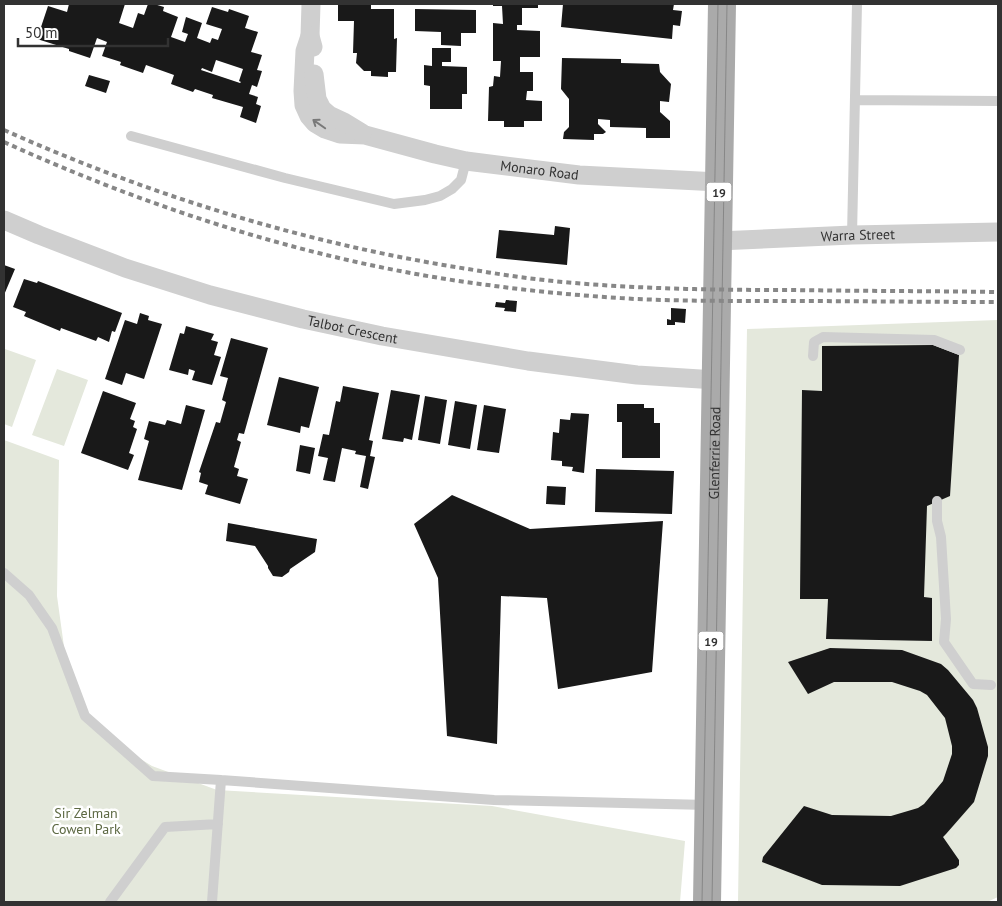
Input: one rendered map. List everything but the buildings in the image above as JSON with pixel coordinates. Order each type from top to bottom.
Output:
[{"type":"main road","name":"Glenferrie Road","points":[[706,902],[722,4]]},
{"type":"street","name":"Monaro Road","points":[[311,4],[310,36],[314,53],[317,99],[329,115],[365,135],[466,161],[578,175],[719,182]]},
{"type":"street","name":"Talbot Crescent","points":[[4,220],[125,268],[210,295],[303,319],[382,336],[528,361],[637,375],[716,380]]},
{"type":"street","name":"Warra Street","points":[[718,241],[852,235],[998,232]]},
{"type":"lane","points":[[852,235],[858,4]]},
{"type":"lane","points":[[855,100],[998,101]]},
{"type":"lane","points":[[131,136],[284,178],[394,204],[425,200],[440,196],[452,189],[461,180],[466,161]]},
{"type":"lane","points":[[812,356],[814,342],[824,337],[934,340],[944,346],[960,350]]},
{"type":"lane","points":[[938,501],[937,521],[941,537],[946,619],[944,642],[973,684],[991,685]]},
{"type":"lane","points":[[4,573],[29,595],[52,628],[85,716],[153,776],[494,800],[708,805]]},
{"type":"lane","points":[[212,902],[221,780]]},
{"type":"lane","points":[[110,902],[165,828],[218,824]]},
{"type":"green space","points":[[998,320],[998,897],[987,902],[738,902],[747,329]]},
{"type":"green space","points":[[5,349],[36,360],[12,427],[4,424]]},
{"type":"green space","points":[[57,369],[88,380],[64,446],[32,435]]},
{"type":"green space","name":"Sir Zelman Cowen Park","points":[[4,440],[59,460],[57,596],[69,683],[103,736],[152,766],[217,790],[492,806],[685,841],[680,902],[4,902]]},
{"type":"tram line","points":[[702,902],[718,4]]},
{"type":"tram line","points":[[712,902],[727,4]]},
{"type":"railway","points":[[4,130],[116,176],[231,215],[348,246],[408,259],[481,271],[561,282],[655,288],[998,292]]},
{"type":"railway","points":[[4,142],[120,190],[240,232],[363,264],[425,276],[525,290],[635,299],[998,302]]}]
